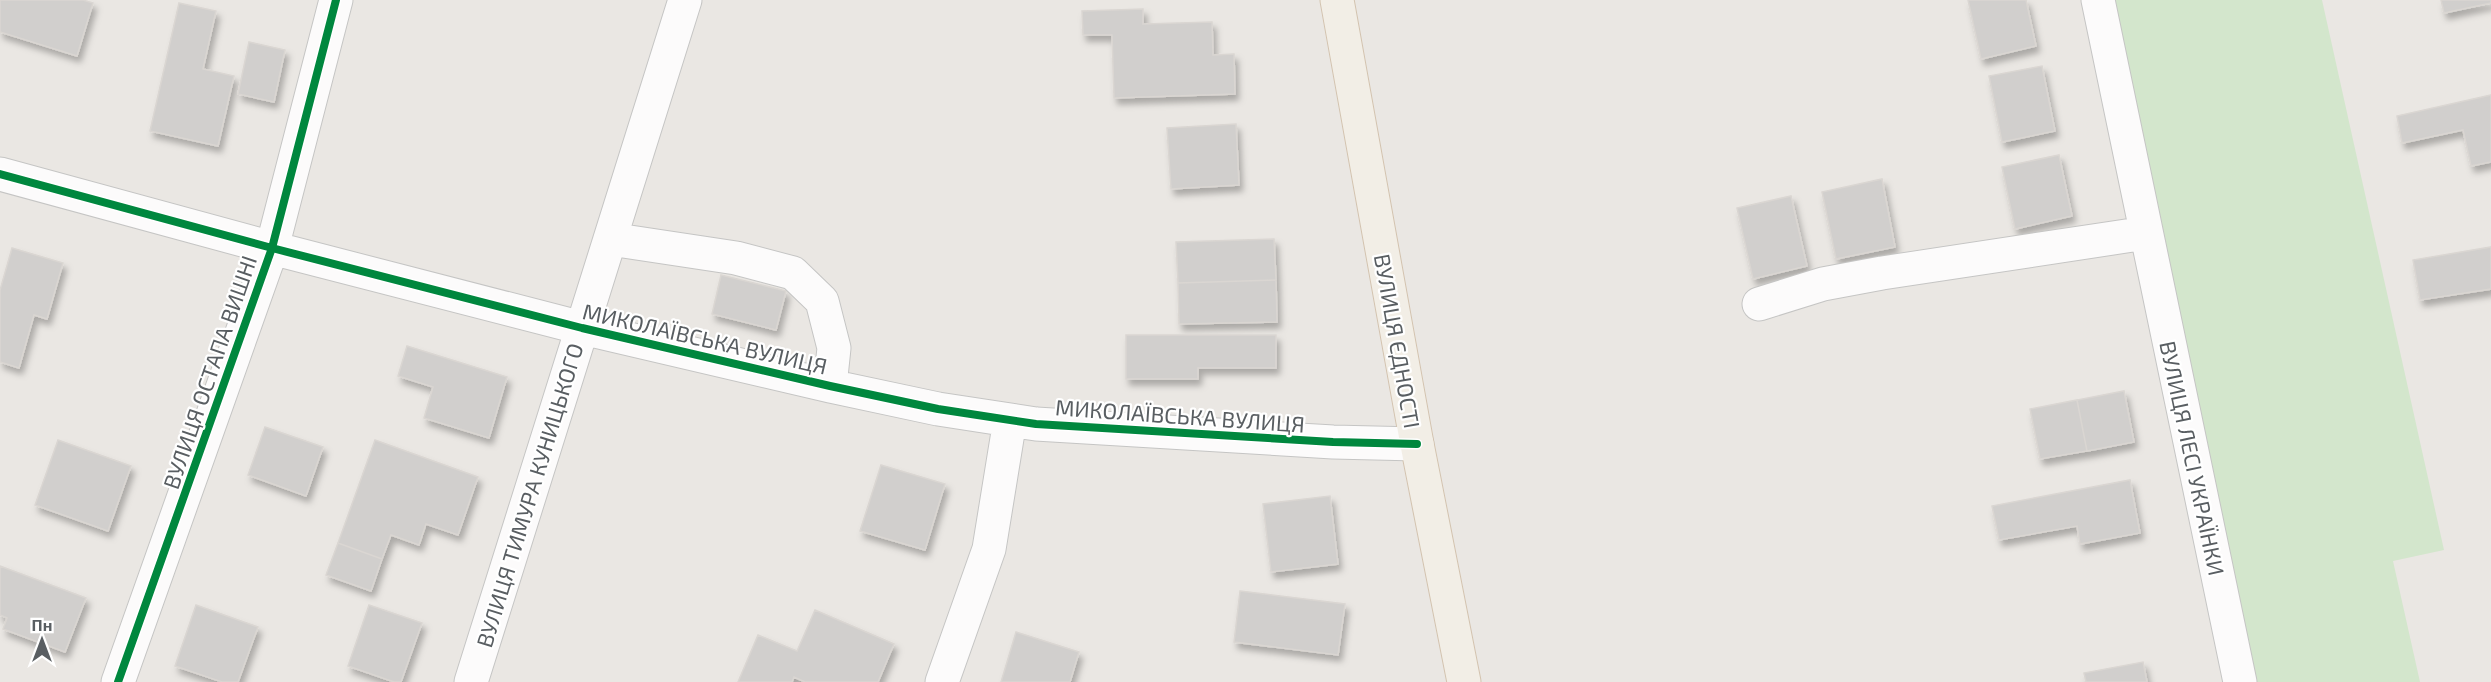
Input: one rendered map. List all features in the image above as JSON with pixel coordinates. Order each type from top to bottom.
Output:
[{"type":"main road","name":"ВУЛИЦЯ ЄДНОСТІ","points":[[1337,0],[1417,444],[1464,682]]},
{"type":"street","name":"ВУЛИЦЯ ОСТАПА ВИШНІ","points":[[118,682],[272,248],[336,0]]},
{"type":"street","name":"ВУЛИЦЯ ТИМУРА КУНИЦЬКОГО","points":[[471,682],[685,0]]},
{"type":"street","name":"ВУЛИЦЯ ЛЕСІ УКРАЇНКИ","points":[[2098,0],[2240,682]]},
{"type":"street","name":"МИКОЛАЇВСЬКА ВУЛИЦЯ","points":[[0,174],[272,248],[582,328],[938,409],[1036,424],[1333,442],[1417,444]]},
{"type":"street","points":[[1759,304],[1823,284],[1870,275],[2146,233]]},
{"type":"street","points":[[610,239],[736,258],[793,273],[822,301],[834,348],[830,386]]},
{"type":"street","points":[[942,682],[989,549],[1010,420]]},
{"type":"green space","points":[[2107,0],[2322,0],[2444,550],[2393,561],[2420,682],[2250,682]]},
{"type":"building","points":[[0,0],[83,0],[93,3],[77,56],[0,32]]},
{"type":"building","points":[[1968,0],[2026,0],[2036,46],[1981,59]]},
{"type":"building","points":[[2441,0],[2491,0],[2491,3],[2444,13]]},
{"type":"building","points":[[179,3],[216,11],[203,69],[234,76],[218,146],[150,131]]},
{"type":"building","points":[[1143,9],[1143,24],[1212,22],[1213,55],[1234,54],[1235,94],[1114,98],[1112,35],[1083,35],[1082,11]]},
{"type":"building","points":[[249,42],[285,50],[274,102],[238,94]]},
{"type":"building","points":[[2042,66],[2055,131],[2002,142],[1989,76]]},
{"type":"building","points":[[2491,95],[2491,162],[2471,166],[2463,130],[2402,143],[2397,116]]},
{"type":"building","points":[[1236,124],[1239,185],[1171,189],[1167,128]]},
{"type":"building","points":[[2059,155],[2072,216],[2015,229],[2002,167]]},
{"type":"building","points":[[1882,179],[1895,247],[1836,259],[1822,192]]},
{"type":"building","points":[[1791,196],[1807,266],[1753,279],[1737,208]]},
{"type":"building","points":[[1274,239],[1276,280],[1178,283],[1176,242]]},
{"type":"building","points":[[2491,247],[2491,289],[2420,300],[2413,260]]},
{"type":"building","points":[[12,248],[63,263],[47,319],[34,315],[19,368],[0,362],[0,290]]},
{"type":"building","points":[[721,275],[786,291],[776,330],[712,314]]},
{"type":"building","points":[[1276,280],[1277,322],[1179,324],[1178,283]]},
{"type":"building","points":[[1126,335],[1276,335],[1276,368],[1198,368],[1198,379],[1126,379]]},
{"type":"building","points":[[407,346],[507,377],[489,438],[424,418],[433,387],[398,376]]},
{"type":"building","points":[[2124,391],[2134,442],[2087,451],[2077,400]]},
{"type":"building","points":[[2077,400],[2087,451],[2040,459],[2030,409]]},
{"type":"building","points":[[265,427],[323,447],[306,496],[248,475]]},
{"type":"building","points":[[58,440],[131,466],[108,531],[35,505]]},
{"type":"building","points":[[375,440],[478,477],[458,535],[426,524],[419,545],[391,535],[382,559],[338,543]]},
{"type":"building","points":[[881,465],[945,484],[925,550],[860,531]]},
{"type":"building","points":[[2130,480],[2140,533],[2080,544],[2077,526],[1999,540],[1992,506]]},
{"type":"building","points":[[1330,496],[1338,564],[1271,572],[1263,504]]},
{"type":"building","points":[[338,543],[382,559],[371,591],[326,575]]},
{"type":"building","points":[[0,566],[86,598],[65,652],[3,629],[7,618],[0,615]]},
{"type":"building","points":[[1240,591],[1345,604],[1338,655],[1234,642]]},
{"type":"building","points":[[196,605],[258,627],[238,682],[222,682],[175,666]]},
{"type":"building","points":[[369,605],[422,623],[401,682],[394,682],[348,666]]},
{"type":"building","points":[[815,610],[894,644],[878,682],[805,682],[794,677],[792,682],[738,682],[758,635],[797,651]]},
{"type":"building","points":[[1016,632],[1079,652],[1070,682],[1001,682]]},
{"type":"building","points":[[2143,662],[2147,682],[2086,682],[2084,673]]},
{"type":"cycle path","points":[[118,682],[272,248],[336,0]]},
{"type":"cycle path","points":[[0,174],[272,248],[582,328],[938,409],[1036,424],[1333,442],[1417,444]]}]
